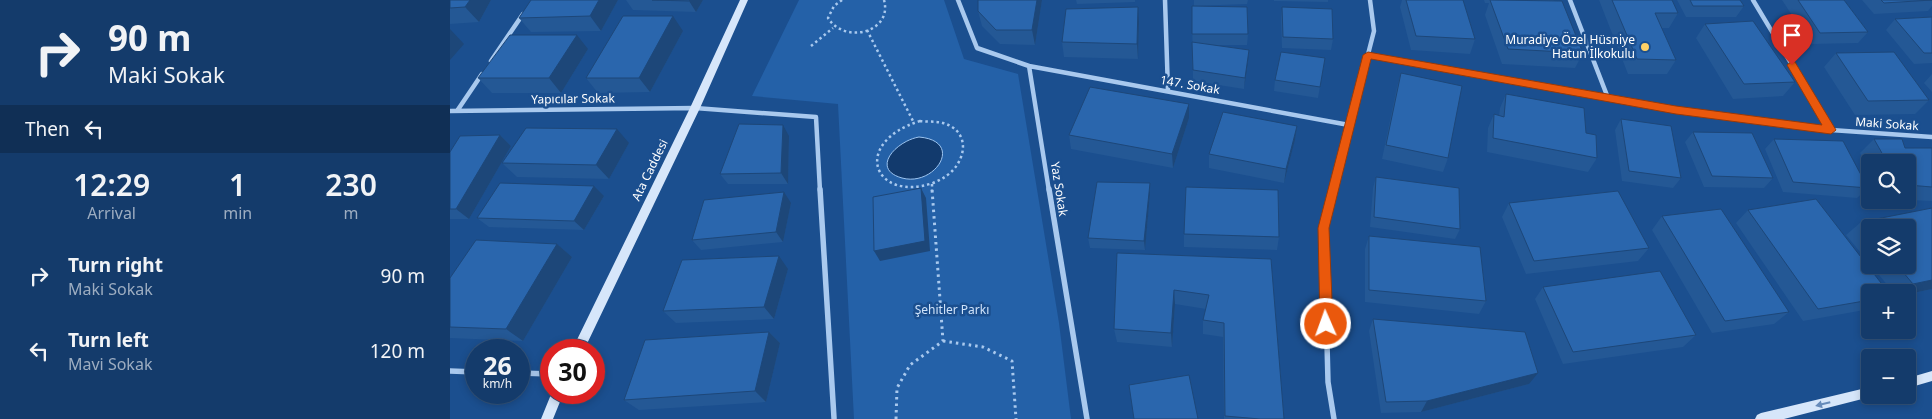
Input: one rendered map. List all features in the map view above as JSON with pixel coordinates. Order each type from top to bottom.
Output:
[{"type":"main road","name":"Ata Caddesi","points":[[583,339],[695,108],[744,0]]},
{"type":"main road","points":[[1916,381],[1932,376]]},
{"type":"main road","points":[[1761,419],[1861,394]]},
{"type":"main road","points":[[548,419],[554,404]]},
{"type":"street","points":[[958,0],[977,48],[1028,66]]},
{"type":"street","points":[[1165,0],[1168,92]]},
{"type":"street","points":[[1334,419],[1328,382],[1324,228],[1374,31],[1370,0]]},
{"type":"street","points":[[1570,0],[1608,98]]},
{"type":"street","points":[[1753,0],[1831,130]]},
{"type":"street","points":[[489,63],[527,8]]},
{"type":"street","name":"Maki Sokak","points":[[1368,55],[1676,110],[1831,130],[1932,137]]},
{"type":"street","name":"147. Sokak","points":[[1028,66],[1349,124]]},
{"type":"street","name":"Yaz Sokak","points":[[1028,66],[1087,419]]},
{"type":"street","points":[[457,111],[484,71]]},
{"type":"street","name":"Yapıcılar Sokak","points":[[450,111],[695,108],[816,117],[834,418]]},
{"type":"street","points":[[450,371],[465,372]]},
{"type":"path","points":[[842,0],[829,12],[828,18],[833,28],[851,33],[867,30],[884,18],[888,12],[884,0]]},
{"type":"path","points":[[811,46],[833,28]]},
{"type":"path","points":[[867,30],[914,123]]},
{"type":"path","points":[[934,121],[947,124],[957,130],[963,139],[965,149],[962,160],[954,171],[943,180],[914,188],[899,186],[888,181],[879,173],[876,163],[877,152],[883,141],[894,132],[914,123],[934,121]]},
{"type":"path","points":[[932,184],[943,341]]},
{"type":"path","points":[[896,419],[897,388],[910,365],[943,341],[983,347],[1012,361],[1016,419]]},
{"type":"green space","name":"Şehitler Parkı","points":[[799,0],[944,0],[964,59],[1018,74],[1059,323],[1071,419],[854,419],[838,104],[752,96]]},
{"type":"shaded area","points":[[919,137],[933,140],[940,146],[943,154],[940,162],[934,170],[925,176],[914,179],[902,178],[893,174],[888,168],[887,162],[890,156],[902,144]]},
{"type":"building","points":[[450,0],[470,0],[465,7],[450,8]]},
{"type":"building","points":[[531,0],[599,0],[590,16],[519,18]]},
{"type":"building","points":[[652,0],[690,0],[689,1]]},
{"type":"building","points":[[978,0],[1037,0],[1032,30],[996,30],[978,11]]},
{"type":"building","points":[[1406,0],[1463,0],[1475,39],[1416,36]]},
{"type":"building","points":[[1490,0],[1562,1],[1583,53],[1508,49]]},
{"type":"building","points":[[1612,0],[1672,0],[1678,13],[1655,13],[1676,60],[1637,59]]},
{"type":"building","points":[[1690,0],[1740,0],[1744,6],[1693,6]]},
{"type":"building","points":[[1798,0],[1844,0],[1868,32],[1820,33]]},
{"type":"building","points":[[1881,0],[1932,0],[1884,3]]},
{"type":"building","points":[[1192,6],[1247,7],[1248,34],[1192,34]]},
{"type":"building","points":[[1138,7],[1137,44],[1062,42],[1066,9]]},
{"type":"building","points":[[1282,7],[1332,9],[1333,39],[1283,37]]},
{"type":"building","points":[[623,16],[673,16],[639,78],[586,78]]},
{"type":"building","points":[[1932,17],[1932,53],[1924,53],[1895,19]]},
{"type":"building","points":[[1753,21],[1795,82],[1744,84],[1705,24]]},
{"type":"building","points":[[510,35],[577,35],[549,78],[478,78]]},
{"type":"building","points":[[1192,42],[1249,50],[1245,78],[1193,70]]},
{"type":"building","points":[[1281,52],[1325,58],[1320,87],[1275,80]]},
{"type":"building","points":[[1894,52],[1929,100],[1868,101],[1836,53]]},
{"type":"building","points":[[1401,73],[1462,86],[1448,158],[1386,145]]},
{"type":"building","points":[[1090,87],[1189,104],[1172,154],[1069,135]]},
{"type":"building","points":[[1506,94],[1584,108],[1586,133],[1596,135],[1597,158],[1493,138],[1494,114],[1504,117]]},
{"type":"building","points":[[1223,112],[1297,126],[1286,169],[1209,154]]},
{"type":"building","points":[[1621,119],[1671,126],[1681,178],[1629,171]]},
{"type":"building","points":[[739,124],[783,125],[781,173],[720,174]]},
{"type":"building","points":[[526,128],[617,129],[596,165],[502,163]]},
{"type":"building","points":[[1693,132],[1752,133],[1773,178],[1712,176]]},
{"type":"building","points":[[500,135],[456,209],[450,209],[450,152],[460,136]]},
{"type":"building","points":[[1774,139],[1843,141],[1861,175],[1861,187],[1793,182]]},
{"type":"building","points":[[1874,139],[1902,139],[1905,148],[1932,148],[1932,187],[1916,186],[1916,154],[1882,154]]},
{"type":"building","points":[[1376,177],[1459,188],[1460,229],[1374,217]]},
{"type":"building","points":[[1097,182],[1150,183],[1144,241],[1088,238]]},
{"type":"building","points":[[500,183],[594,186],[574,221],[477,218]]},
{"type":"building","points":[[1186,187],[1278,190],[1279,237],[1184,234]]},
{"type":"building","points":[[921,188],[925,241],[874,251],[873,197]]},
{"type":"building","points":[[1618,191],[1649,248],[1534,261],[1509,203]]},
{"type":"building","points":[[784,192],[776,232],[692,240],[704,200]]},
{"type":"building","points":[[1816,199],[1861,257],[1861,274],[1874,274],[1882,284],[1861,284],[1861,302],[1818,309],[1748,210]]},
{"type":"building","points":[[1932,208],[1932,280],[1913,284],[1905,274],[1916,274],[1916,219],[1876,219]]},
{"type":"building","points":[[1721,209],[1789,312],[1725,321],[1662,216]]},
{"type":"building","points":[[1369,236],[1480,247],[1486,301],[1369,290]]},
{"type":"building","points":[[476,240],[557,244],[506,329],[450,327],[450,278]]},
{"type":"building","points":[[1117,253],[1271,259],[1284,419],[1225,416],[1224,323],[1203,320],[1209,295],[1174,290],[1171,333],[1114,329]]},
{"type":"building","points":[[779,256],[764,307],[663,311],[682,260]]},
{"type":"building","points":[[1660,271],[1696,335],[1573,352],[1543,287]]},
{"type":"building","points":[[1373,319],[1525,332],[1538,373],[1427,401],[1386,402]]},
{"type":"building","points":[[769,332],[755,391],[624,400],[645,340]]},
{"type":"building","points":[[1189,375],[1198,419],[1134,419],[1129,385]]},
{"type":"place","name":"Muradiye Özel Hüsniye Hatun İlkokulu","points":[[1645,47]]},
{"type":"route","points":[[1326,324],[1324,228],[1368,55],[1676,110],[1831,130],[1792,65]]}]
